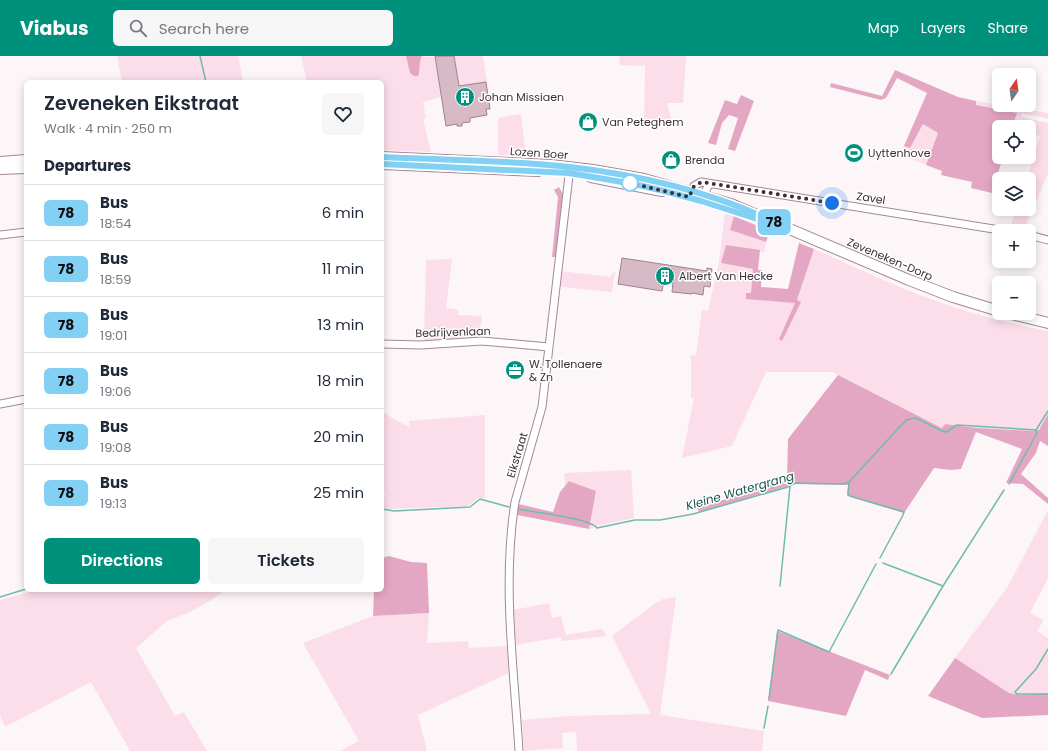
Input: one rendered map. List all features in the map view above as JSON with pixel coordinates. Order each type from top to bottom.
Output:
[{"type":"main road","name":"Lozen Boer","points":[[384,157],[570,170]]},
{"type":"main road","points":[[0,162],[24,160]]},
{"type":"main road","name":"Lozen Boer","points":[[384,164],[570,170]]},
{"type":"main road","points":[[0,169],[24,168]]},
{"type":"main road","name":"Zeveneken-Dorp","points":[[570,170],[690,194],[703,198],[763,221],[775,222],[908,280],[953,297],[992,309]]},
{"type":"main road","points":[[1036,320],[1048,323]]},
{"type":"street","name":"Eikstraat","points":[[519,751],[509,589],[512,516],[542,407],[570,170]]},
{"type":"street","points":[[690,194],[697,184],[709,184],[703,198]]},
{"type":"street","name":"Zavel","points":[[709,184],[992,229]]},
{"type":"street","points":[[0,235],[24,232]]},
{"type":"street","points":[[1036,237],[1048,240]]},
{"type":"street","name":"Bedrijvenlaan","points":[[384,344],[421,345],[482,341],[549,347]]},
{"type":"street","points":[[0,404],[24,398]]},
{"type":"shaded area","points":[[117,56],[238,56],[243,80],[122,80]]},
{"type":"shaded area","points":[[301,56],[406,56],[410,73],[420,72],[419,65],[421,56],[435,57],[441,97],[423,102],[426,118],[423,119],[431,152],[384,150],[384,80],[307,80]]},
{"type":"shaded area","points":[[406,56],[422,56],[418,76],[414,76],[410,73]]},
{"type":"shaded area","points":[[453,56],[483,56],[487,82],[458,86]]},
{"type":"shaded area","points":[[619,56],[686,56],[683,103],[667,103],[673,125],[644,123],[645,66],[620,65]]},
{"type":"shaded area","points":[[895,70],[958,97],[976,101],[976,105],[992,108],[992,112],[1017,113],[1014,120],[992,120],[992,164],[1001,164],[998,172],[992,172],[992,193],[971,188],[972,182],[941,175],[942,171],[926,165],[938,133],[923,124],[910,148],[904,146],[927,93],[897,78],[886,98],[881,100],[830,87],[831,83],[882,96]]},
{"type":"shaded area","points":[[741,95],[754,101],[735,151],[728,149],[738,118],[729,115],[722,123],[716,145],[708,143],[725,100],[737,104]]},
{"type":"shaded area","points":[[976,101],[992,104],[992,108],[975,105]]},
{"type":"shaded area","points":[[1036,111],[1048,113],[1048,119],[1022,113],[1021,117],[1034,120],[1014,120],[1016,113],[1011,112]]},
{"type":"shaded area","points":[[521,114],[526,155],[498,155],[498,118]]},
{"type":"shaded area","points":[[1036,120],[1048,123],[1048,174],[1036,202],[1036,172],[1029,172],[1032,164],[1036,164],[1036,149],[1040,136],[1036,135]]},
{"type":"shaded area","points":[[923,124],[938,133],[926,165],[901,154],[904,146],[910,148]]},
{"type":"shaded area","points":[[559,187],[564,196],[556,257],[552,257],[558,197],[554,190]]},
{"type":"shaded area","points":[[725,213],[734,216],[730,230],[766,242],[764,252],[726,245],[721,263],[753,269],[751,294],[795,303],[779,338],[801,302],[797,301],[814,249],[935,301],[992,319],[992,320],[998,320],[1048,331],[1048,414],[1039,431],[977,428],[945,424],[943,428],[832,372],[766,372],[732,446],[682,458],[694,398],[691,398],[691,355],[696,356],[702,310],[708,311],[719,262]]},
{"type":"shaded area","points":[[734,216],[770,231],[766,242],[730,230]]},
{"type":"shaded area","points":[[1014,216],[1030,216],[1026,224],[1012,224]]},
{"type":"shaded area","points":[[799,243],[814,249],[797,300],[801,302],[782,341],[779,339],[795,303],[746,299],[746,293],[751,293],[753,269],[721,263],[726,245],[760,250],[758,270],[762,270],[761,287],[788,289]]},
{"type":"shaded area","points":[[452,259],[446,308],[458,310],[458,315],[482,316],[479,336],[424,341],[426,260]]},
{"type":"shaded area","points":[[615,270],[612,292],[562,287],[559,283],[560,271],[610,277]]},
{"type":"shaded area","points":[[838,375],[942,428],[945,424],[977,428],[1034,431],[1039,430],[1048,414],[1048,446],[1040,441],[1036,453],[1021,474],[1048,498],[1048,504],[1023,484],[1006,483],[1022,449],[976,432],[961,469],[951,470],[934,468],[904,513],[847,496],[848,485],[796,484],[699,512],[697,508],[787,480],[788,439]]},
{"type":"shaded area","points":[[384,413],[409,427],[409,421],[485,415],[485,498],[478,498],[468,506],[388,509],[384,508]]},
{"type":"shaded area","points":[[631,470],[634,518],[589,529],[596,491],[570,481],[565,485],[564,473]]},
{"type":"shaded area","points":[[569,481],[596,491],[589,529],[517,515],[518,504],[553,512],[560,492]]},
{"type":"shaded area","points":[[1048,510],[1048,578],[1030,613],[1044,620],[1037,631],[1048,638],[1048,693],[1020,695],[1009,693],[955,658],[1007,588]]},
{"type":"shaded area","points":[[389,556],[411,562],[427,563],[429,613],[373,616],[374,592],[384,592],[384,557]]},
{"type":"shaded area","points":[[29,592],[222,592],[190,612],[167,621],[136,648],[175,716],[184,712],[207,751],[130,751],[91,682],[5,727],[0,715],[0,600]]},
{"type":"shaded area","points":[[676,597],[660,715],[764,731],[762,751],[577,751],[576,732],[562,733],[563,748],[524,751],[522,720],[568,716],[651,714],[612,636],[654,604],[663,599]]},
{"type":"shaded area","points":[[549,603],[552,618],[561,616],[566,635],[602,629],[607,636],[562,641],[561,637],[516,645],[513,610]]},
{"type":"shaded area","points":[[429,613],[427,643],[468,641],[469,648],[507,646],[509,673],[418,715],[427,751],[340,751],[359,741],[303,643],[373,616]]},
{"type":"shaded area","points":[[777,631],[890,675],[888,680],[865,670],[846,716],[768,701]]},
{"type":"shaded area","points":[[955,658],[1009,693],[1020,695],[1048,693],[1048,715],[982,718],[928,696]]},
{"type":"building","name":"Johan Missiaen","points":[[435,56],[454,56],[459,86],[486,82],[490,109],[486,109],[487,115],[470,118],[470,122],[462,123],[462,126],[457,126],[457,124],[446,126]]},
{"type":"building","name":"Albert Van Hecke","points":[[622,258],[707,271],[707,268],[712,269],[710,287],[704,286],[703,295],[672,292],[673,283],[664,281],[662,291],[618,284]]},
{"type":"waterway","points":[[200,56],[206,80]]},
{"type":"waterway","name":"Kleine Watergrang","points":[[518,509],[573,518],[592,524],[597,528],[635,520],[660,520],[693,514],[788,487],[795,483],[843,484],[849,482],[906,420],[916,418],[946,432],[957,425],[1036,430],[1048,411]]},
{"type":"waterway","points":[[1009,484],[1037,433],[1036,430]]},
{"type":"waterway","points":[[849,483],[848,494],[850,496],[904,512],[880,558]]},
{"type":"waterway","points":[[780,586],[790,486]]},
{"type":"waterway","points":[[883,563],[943,586],[1004,490]]},
{"type":"waterway","name":"Kleine Watergrang","points":[[384,509],[394,511],[470,507],[480,499],[509,507]]},
{"type":"waterway","points":[[769,699],[778,630],[829,652],[876,564]]},
{"type":"waterway","points":[[891,674],[943,586]]},
{"type":"waterway","name":"Kleine Watergrang","points":[[0,597],[24,590]]},
{"type":"waterway","points":[[1048,649],[1036,669],[1015,692],[1017,694],[1048,694]]},
{"type":"waterway","points":[[764,728],[768,706]]},
{"type":"bus line","name":"78","points":[[384,157],[551,165],[615,173],[704,195],[750,211],[775,222],[763,221],[689,197],[634,184],[569,173],[384,164]]},
{"type":"place","name":"Johan Missiaen","points":[[465,97]]},
{"type":"place","name":"Van Peteghem","points":[[588,122]]},
{"type":"place","name":"Uyttenhove","points":[[854,153]]},
{"type":"place","name":"Brenda","points":[[671,160]]},
{"type":"place","name":"Albert Van Hecke","points":[[665,276]]},
{"type":"place","name":"W. Tollenaere & Zn","points":[[515,370]]},
{"type":"route","points":[[630,183],[689,197],[694,186],[702,182],[832,203]]}]
